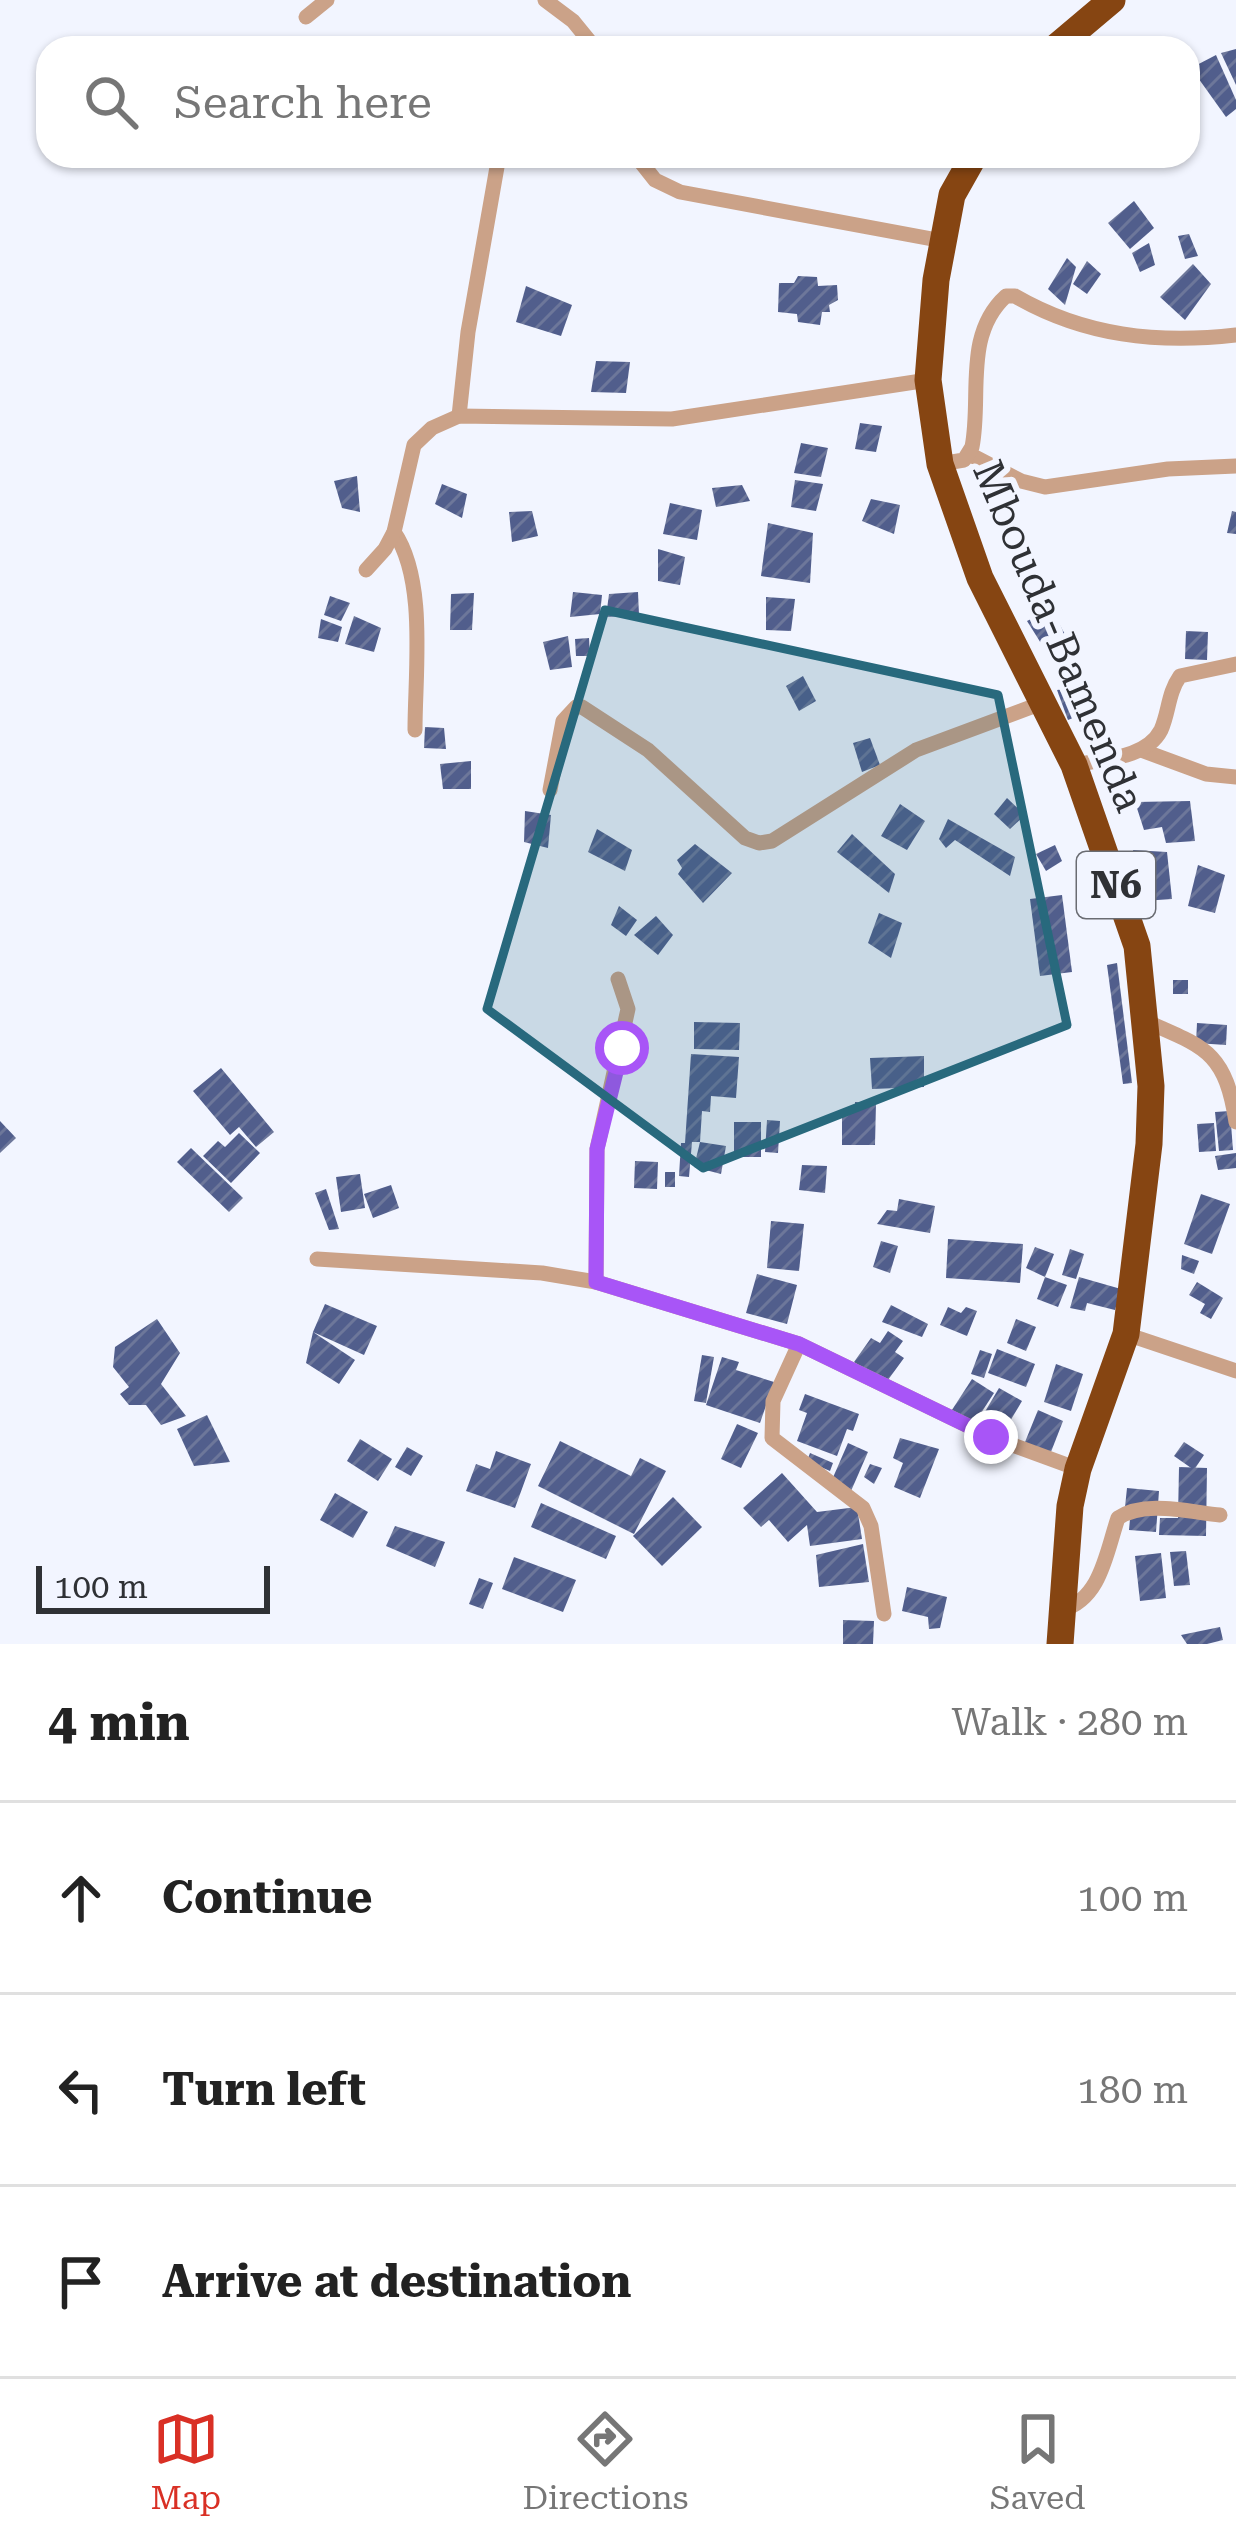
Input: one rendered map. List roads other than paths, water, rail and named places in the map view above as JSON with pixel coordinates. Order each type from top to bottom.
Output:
[{"type":"highway","points":[[1069,36],[1112,0]]},
{"type":"highway","name":"Mbouda-Bamenda","points":[[967,168],[952,195],[935,280],[928,380],[940,464],[980,578],[1074,765],[1138,946],[1150,1086],[1149,1144],[1126,1334],[1078,1469],[1064,1551],[1060,1644]]},
{"type":"street","points":[[306,17],[327,0]]},
{"type":"street","points":[[545,0],[585,36]]},
{"type":"street","points":[[459,416],[468,332],[497,168]]},
{"type":"street","points":[[646,168],[655,180],[680,192],[943,241]]},
{"type":"street","points":[[940,464],[964,460],[969,454],[975,432],[978,348],[983,331],[1006,296],[1106,333],[1139,339],[1236,335]]},
{"type":"street","points":[[366,570],[394,532],[414,445],[432,428],[459,416],[671,419],[928,380]]},
{"type":"street","points":[[969,454],[1021,481],[1045,487],[1168,469],[1236,466]]},
{"type":"street","points":[[394,532],[408,552],[414,592],[415,730]]},
{"type":"street","points":[[1141,750],[1161,729],[1171,688],[1180,676],[1236,664]]},
{"type":"street","points":[[550,790],[563,721],[582,707],[648,750],[745,838],[772,841],[916,750],[1042,703]]},
{"type":"street","points":[[1074,765],[1141,750],[1207,774],[1236,776]]},
{"type":"street","points":[[596,1282],[597,1149],[628,1009],[618,979]]},
{"type":"street","points":[[1143,1020],[1201,1044],[1214,1056],[1233,1086],[1236,1122]]},
{"type":"street","points":[[317,1258],[542,1273],[596,1282],[799,1344],[991,1437],[1078,1469]]},
{"type":"street","points":[[1126,1334],[1236,1371]]},
{"type":"street","points":[[799,1344],[773,1401],[772,1438],[863,1508],[871,1526],[884,1614]]},
{"type":"street","points":[[1062,1610],[1092,1593],[1123,1514],[1145,1509],[1220,1515]]}]
